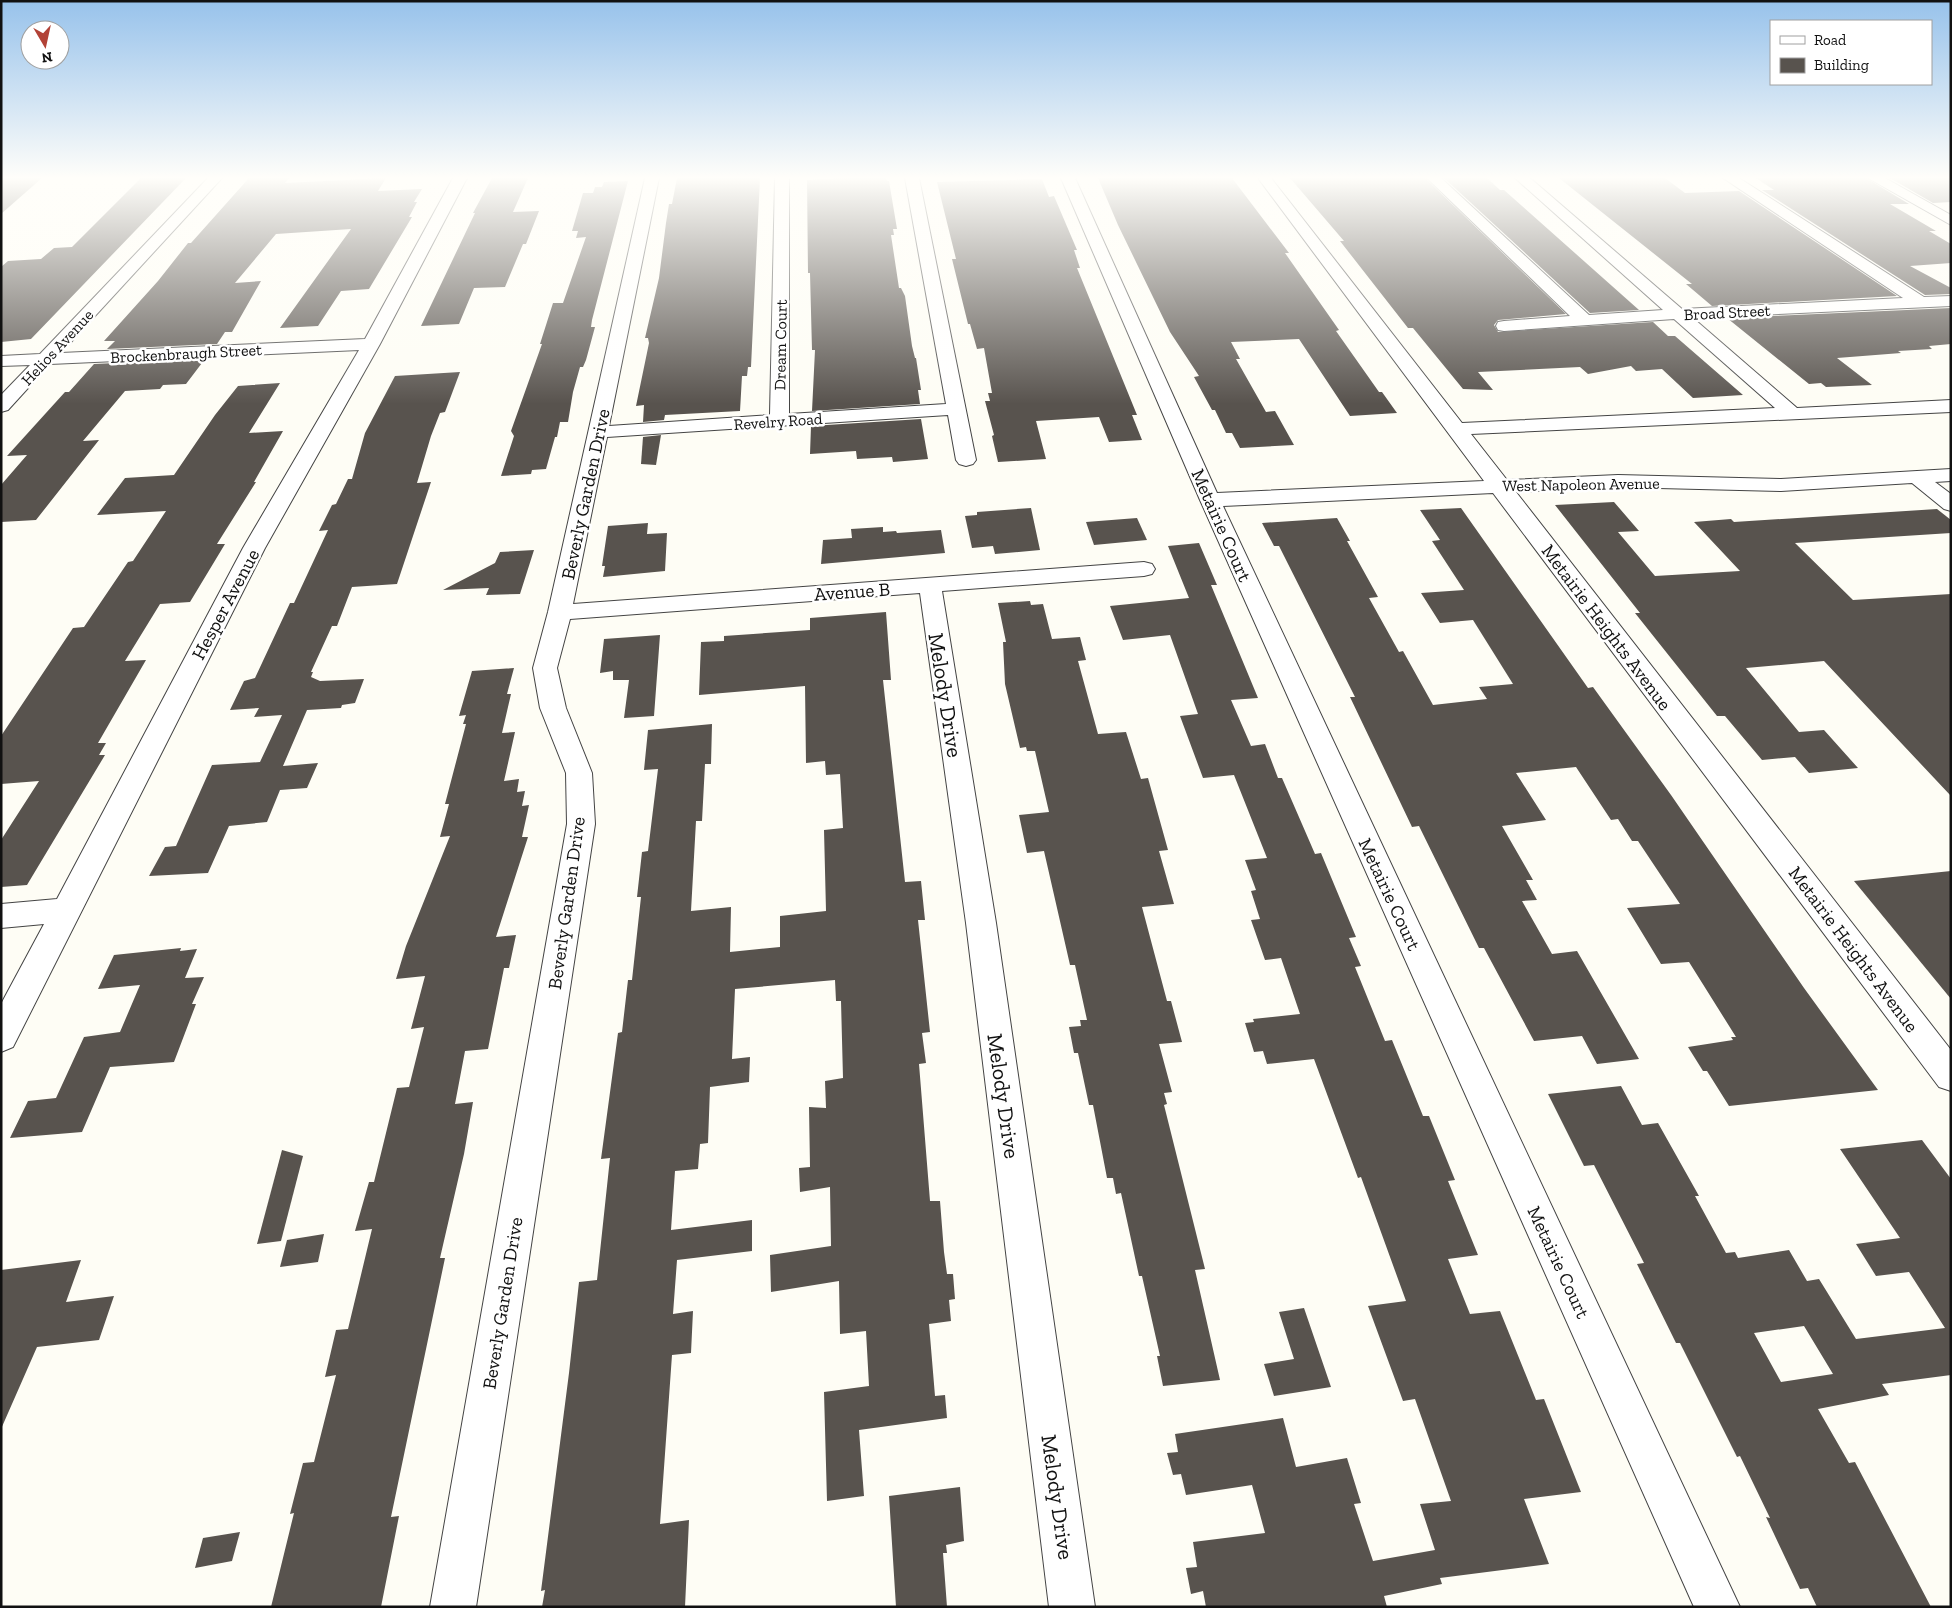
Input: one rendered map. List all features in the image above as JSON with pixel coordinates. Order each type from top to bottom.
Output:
[{"type":"street","name":"Helios Avenue","points":[[1,406],[145,253]]},
{"type":"street","name":"Hesper Avenue","points":[[1,1037],[254,548],[419,253]]},
{"type":"street","name":"Beverly Garden Drive","points":[[453,1607],[581,824],[579,772],[553,708],[545,668],[560,612],[636,253]]},
{"type":"street","name":"Dream Court","points":[[779,421],[781,253]]},
{"type":"street","points":[[927,253],[966,460]]},
{"type":"street","name":"Metairie Court","points":[[1101,253],[1210,500],[1716,1607]]},
{"type":"street","name":"Metairie Heights Avenue","points":[[1321,253],[1951,1076]]},
{"type":"street","points":[[1513,253],[1585,321]]},
{"type":"street","points":[[1608,253],[1793,414]]},
{"type":"street","points":[[1844,253],[1921,303]]},
{"type":"street","name":"Broad Street","points":[[1504,326],[1679,314],[1951,302]]},
{"type":"street","name":"Brockenbraugh Street","points":[[1,361],[370,344]]},
{"type":"street","points":[[1456,429],[1951,406]]},
{"type":"street","name":"Revelry Road","points":[[598,432],[957,409]]},
{"type":"street","name":"West Napoleon Avenue","points":[[1210,500],[1618,481],[1781,485],[1951,475]]},
{"type":"street","points":[[1918,478],[1951,505]]},
{"type":"street","name":"Avenue B","points":[[560,612],[1144,569]]},
{"type":"street","name":"Melody Drive","points":[[930,586],[981,923],[1072,1607]]},
{"type":"street","points":[[1,916],[68,910]]},
{"type":"building","points":[[48,253],[114,253],[31,339],[1,342],[1,267],[8,261],[41,259]]},
{"type":"building","points":[[180,253],[260,253],[235,283],[261,281],[232,332],[225,332],[217,344],[107,349],[115,341],[104,341],[158,281]]},
{"type":"building","points":[[334,253],[390,253],[369,289],[341,291],[318,326],[280,328]]},
{"type":"building","points":[[456,253],[519,253],[505,287],[474,288],[459,324],[421,326]]},
{"type":"building","points":[[580,253],[609,253],[592,320],[591,327],[595,327],[586,360],[583,367],[580,367],[573,392],[568,422],[560,422],[546,469],[532,470],[531,474],[501,476],[514,436],[511,431],[542,344],[540,344],[553,303],[563,303]]},
{"type":"building","points":[[662,253],[756,253],[751,367],[748,367],[747,376],[742,376],[740,411],[665,415],[664,420],[643,422],[644,405],[636,406],[649,343],[648,338],[645,338],[659,278]]},
{"type":"building","points":[[808,253],[894,253],[899,288],[901,288],[905,296],[912,346],[916,358],[921,390],[918,390],[920,404],[812,411],[815,350],[812,350],[810,273],[808,273]]},
{"type":"building","points":[[955,253],[1075,253],[1080,268],[1077,268],[1137,415],[1132,415],[1142,440],[1109,442],[1099,417],[1036,421],[1046,459],[998,462],[992,436],[994,435],[985,401],[990,401],[988,393],[992,393],[984,348],[977,349],[970,324],[968,324],[952,259],[956,259]]},
{"type":"building","points":[[1132,253],[1285,253],[1339,330],[1336,331],[1379,392],[1382,392],[1397,413],[1350,416],[1299,339],[1231,342],[1240,359],[1236,359],[1266,412],[1275,411],[1294,445],[1240,448],[1232,433],[1226,433],[1215,410],[1212,410],[1194,377],[1199,376],[1170,332]]},
{"type":"building","points":[[1349,253],[1503,253],[1566,314],[1498,320],[1494,325],[1498,332],[1653,322],[1668,336],[1675,336],[1743,395],[1693,398],[1662,369],[1636,371],[1631,366],[1588,374],[1580,367],[1478,372],[1493,390],[1463,389],[1413,328],[1408,328]]},
{"type":"building","points":[[1525,253],[1575,253],[1639,310],[1590,313]]},
{"type":"building","points":[[1653,253],[1832,253],[1897,296],[1712,306],[1686,284],[1692,284]]},
{"type":"building","points":[[1860,253],[1951,253],[1951,263],[1910,266],[1951,288],[1951,294],[1925,295]]},
{"type":"building","points":[[1951,308],[1951,344],[1929,346],[1932,349],[1898,351],[1901,353],[1837,358],[1872,385],[1826,387],[1821,383],[1809,384],[1727,318]]},
{"type":"building","points":[[205,359],[186,384],[163,385],[160,389],[125,391],[83,441],[99,440],[36,520],[1,522],[1,485],[27,455],[7,456],[65,392],[69,392],[94,364]]},
{"type":"building","points":[[460,372],[445,412],[440,413],[431,436],[417,483],[431,482],[397,584],[352,587],[337,626],[332,626],[311,672],[313,672],[311,677],[320,681],[364,679],[355,703],[342,705],[341,708],[307,710],[283,766],[318,763],[307,788],[280,790],[267,822],[229,826],[208,873],[149,876],[165,847],[176,846],[212,765],[260,762],[282,715],[254,717],[259,708],[230,710],[244,681],[255,678],[290,603],[294,603],[328,530],[319,531],[332,505],[336,504],[348,479],[352,479],[365,433],[395,376]]},
{"type":"building","points":[[280,383],[249,433],[283,431],[254,482],[256,482],[217,544],[225,544],[190,602],[160,604],[125,661],[146,660],[98,743],[106,743],[99,755],[105,755],[27,885],[1,887],[1,840],[39,781],[1,784],[1,736],[73,628],[84,627],[128,562],[133,561],[166,511],[97,515],[125,478],[174,475],[215,415],[238,386]]},
{"type":"building","points":[[921,419],[928,459],[893,462],[892,457],[857,459],[856,451],[810,454],[811,426]]},
{"type":"building","points":[[661,435],[656,465],[641,464],[643,437]]},
{"type":"building","points":[[1614,502],[1639,531],[1618,532],[1655,576],[1740,571],[1694,522],[1731,519],[1734,522],[1937,509],[1951,520],[1951,533],[1795,543],[1853,600],[1951,594],[1951,796],[1824,661],[1746,668],[1799,732],[1824,730],[1858,768],[1809,773],[1795,757],[1762,760],[1725,716],[1717,716],[1635,613],[1640,613],[1555,505]]},
{"type":"building","points":[[1031,508],[1040,550],[995,554],[993,546],[972,548],[965,516],[977,515],[977,512]]},
{"type":"building","points":[[1461,508],[1588,688],[1593,687],[1671,795],[1804,988],[1878,1090],[1729,1106],[1707,1071],[1703,1071],[1688,1047],[1733,1040],[1731,1037],[1736,1037],[1689,962],[1661,964],[1627,908],[1680,904],[1638,841],[1632,841],[1618,819],[1611,820],[1576,767],[1516,773],[1546,820],[1502,826],[1533,880],[1526,880],[1537,900],[1522,901],[1552,954],[1577,951],[1639,1059],[1597,1064],[1582,1036],[1534,1041],[1484,948],[1479,948],[1419,826],[1412,827],[1350,697],[1355,697],[1279,546],[1274,546],[1262,523],[1337,518],[1350,541],[1347,541],[1378,597],[1369,598],[1399,652],[1403,651],[1433,705],[1487,699],[1479,687],[1513,684],[1473,620],[1440,623],[1421,593],[1464,590],[1432,541],[1440,540],[1420,510]]},
{"type":"building","points":[[1137,518],[1147,540],[1094,545],[1086,522]]},
{"type":"building","points":[[648,523],[647,534],[667,533],[665,571],[603,577],[605,566],[602,566],[608,526]]},
{"type":"building","points":[[883,527],[883,532],[896,531],[897,533],[941,530],[945,553],[821,564],[823,540],[852,538],[851,529]]},
{"type":"building","points":[[1199,543],[1217,585],[1211,585],[1258,698],[1231,700],[1251,746],[1265,744],[1278,778],[1282,778],[1315,854],[1321,853],[1356,937],[1349,938],[1361,966],[1355,967],[1385,1041],[1392,1040],[1423,1116],[1429,1116],[1455,1180],[1448,1181],[1478,1255],[1448,1259],[1470,1314],[1500,1311],[1536,1400],[1544,1399],[1581,1492],[1524,1499],[1549,1564],[1440,1578],[1442,1584],[1384,1596],[1387,1607],[1206,1607],[1203,1591],[1191,1594],[1186,1568],[1197,1567],[1193,1542],[1265,1533],[1252,1485],[1186,1495],[1181,1474],[1173,1475],[1167,1453],[1178,1452],[1175,1434],[1283,1418],[1296,1467],[1347,1458],[1361,1503],[1354,1504],[1373,1561],[1435,1550],[1420,1504],[1451,1501],[1415,1399],[1403,1401],[1368,1306],[1406,1301],[1361,1177],[1358,1178],[1314,1059],[1267,1064],[1263,1051],[1254,1052],[1245,1023],[1254,1022],[1253,1019],[1300,1014],[1281,958],[1265,960],[1251,920],[1260,919],[1251,891],[1256,890],[1245,860],[1267,858],[1234,775],[1203,778],[1180,716],[1198,714],[1170,635],[1123,640],[1110,606],[1189,598],[1168,546]]},
{"type":"building","points":[[534,550],[520,594],[486,595],[489,588],[443,590],[495,563],[500,552]]},
{"type":"building","points":[[1030,601],[1031,605],[1043,604],[1052,639],[1080,637],[1086,660],[1078,661],[1098,734],[1126,732],[1141,779],[1148,778],[1168,850],[1159,851],[1174,904],[1142,907],[1167,1001],[1171,1001],[1182,1042],[1159,1044],[1172,1092],[1164,1093],[1167,1104],[1164,1105],[1205,1269],[1195,1270],[1220,1380],[1163,1386],[1157,1356],[1160,1356],[1142,1276],[1139,1276],[1121,1193],[1116,1194],[1113,1178],[1107,1178],[1093,1105],[1089,1105],[1078,1053],[1074,1053],[1069,1027],[1081,1026],[1080,1020],[1087,1020],[1075,965],[1070,965],[1044,851],[1027,853],[1019,815],[1049,812],[1035,751],[1027,751],[1026,747],[1020,748],[1005,684],[1003,642],[1006,642],[998,603]]},
{"type":"building","points":[[886,612],[891,680],[883,680],[905,882],[921,881],[925,920],[918,920],[930,1032],[922,1033],[926,1063],[919,1064],[930,1201],[940,1201],[947,1274],[953,1274],[955,1299],[949,1300],[951,1321],[929,1324],[935,1396],[945,1395],[947,1418],[859,1430],[864,1496],[827,1501],[824,1392],[869,1386],[866,1331],[840,1334],[839,1281],[771,1292],[770,1255],[831,1246],[830,1187],[800,1192],[799,1168],[810,1167],[809,1107],[826,1108],[825,1081],[843,1078],[841,1001],[836,1001],[835,980],[735,989],[732,1059],[750,1057],[749,1082],[710,1087],[708,1143],[700,1144],[698,1169],[675,1171],[671,1230],[752,1220],[752,1251],[677,1260],[673,1314],[693,1311],[691,1353],[672,1355],[660,1524],[689,1520],[685,1607],[542,1607],[545,1590],[541,1591],[579,1282],[597,1280],[610,1158],[601,1159],[618,1033],[622,1032],[628,980],[632,980],[641,897],[637,897],[642,852],[648,851],[658,769],[644,770],[648,730],[712,724],[711,764],[705,764],[702,821],[696,821],[691,911],[731,907],[730,952],[780,947],[780,916],[826,911],[824,830],[843,828],[840,774],[826,775],[825,761],[806,763],[805,686],[699,695],[701,642],[724,641],[724,636],[810,630],[810,618]]},
{"type":"building","points":[[660,635],[654,716],[624,718],[629,680],[613,680],[613,671],[600,673],[604,639]]},
{"type":"building","points":[[514,668],[507,694],[511,694],[502,733],[515,732],[504,781],[519,779],[517,792],[525,791],[522,806],[529,805],[522,837],[528,837],[496,937],[516,935],[509,968],[504,968],[488,1049],[465,1051],[455,1104],[473,1102],[464,1154],[440,1258],[445,1258],[391,1517],[399,1516],[381,1607],[271,1607],[294,1513],[290,1514],[303,1463],[314,1462],[336,1375],[325,1377],[336,1330],[348,1329],[372,1229],[355,1231],[369,1182],[374,1182],[397,1088],[409,1087],[424,1027],[411,1029],[425,976],[396,979],[406,946],[450,836],[440,837],[449,804],[445,804],[466,724],[463,724],[466,715],[459,716],[472,671]]},
{"type":"building","points":[[1951,871],[1951,999],[1854,881]]},
{"type":"building","points":[[181,948],[180,951],[197,949],[185,978],[204,977],[192,1004],[196,1004],[174,1062],[110,1067],[82,1132],[10,1138],[28,1101],[56,1098],[84,1037],[120,1032],[140,985],[98,989],[114,955]]},
{"type":"building","points":[[1621,1086],[1642,1125],[1658,1123],[1699,1196],[1695,1196],[1726,1253],[1735,1252],[1738,1258],[1789,1250],[1807,1281],[1819,1279],[1856,1339],[1945,1328],[1909,1272],[1876,1276],[1856,1244],[1900,1238],[1840,1149],[1922,1140],[1951,1179],[1951,1375],[1882,1384],[1889,1395],[1818,1409],[1849,1463],[1855,1462],[1931,1607],[1817,1607],[1808,1588],[1800,1589],[1766,1517],[1770,1518],[1740,1456],[1737,1457],[1680,1343],[1676,1343],[1637,1264],[1644,1263],[1594,1165],[1584,1166],[1548,1094]],"holes":[[[1804,1326],[1833,1374],[1781,1382],[1754,1333]]]},
{"type":"building","points":[[282,1150],[303,1156],[281,1241],[257,1244]]},
{"type":"building","points":[[324,1234],[318,1262],[280,1267],[287,1240]]},
{"type":"building","points":[[81,1260],[66,1302],[114,1296],[99,1340],[37,1347],[1,1429],[1,1270]]},
{"type":"building","points":[[1304,1308],[1331,1387],[1274,1396],[1264,1364],[1294,1359],[1279,1312]]},
{"type":"building","points":[[960,1487],[964,1541],[946,1545],[947,1553],[943,1553],[947,1607],[896,1607],[889,1496]]},
{"type":"building","points":[[240,1532],[232,1561],[195,1568],[203,1538]]}]
